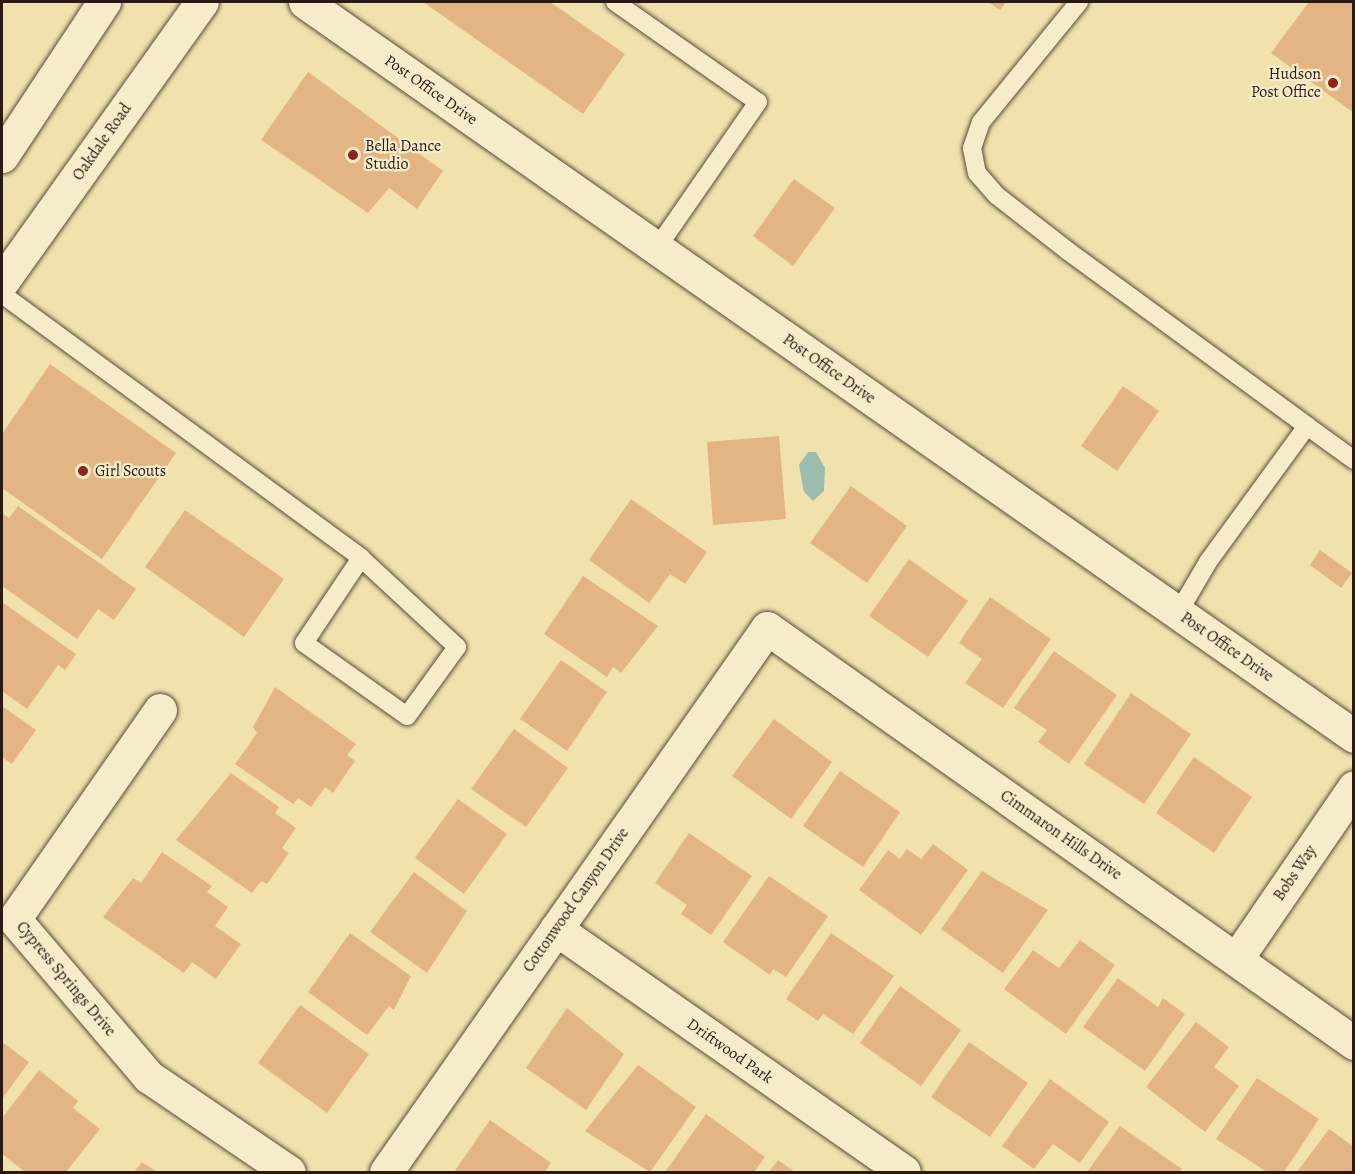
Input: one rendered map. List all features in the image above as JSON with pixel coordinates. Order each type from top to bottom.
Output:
[{"type":"street","points":[[2,156],[104,2]]},
{"type":"street","name":"Oakdale Road","points":[[2,282],[202,2]]},
{"type":"street","name":"Post Office Drive","points":[[305,2],[1353,736]]},
{"type":"street","name":"Cottonwood Canyon Drive","points":[[386,1173],[767,628]]},
{"type":"street","name":"Cimmaron Hills Drive","points":[[767,628],[1237,958],[1353,1043]]},
{"type":"street","name":"Cypress Springs Drive","points":[[160,710],[14,919],[149,1077],[289,1173]]},
{"type":"street","name":"Bobs Way","points":[[1237,958],[1353,787]]},
{"type":"street","name":"Driftwood Park","points":[[556,930],[904,1173]]},
{"type":"lane","points":[[615,2],[758,102],[657,248]]},
{"type":"lane","points":[[1079,2],[981,122],[972,148],[977,173],[996,195],[1068,251],[1353,460]]},
{"type":"lane","points":[[2,294],[361,558],[457,647],[407,716],[304,643],[361,558]]},
{"type":"lane","points":[[1178,613],[1208,562],[1307,426]]},
{"type":"shaded area","points":[[808,452],[816,452],[825,468],[824,491],[813,501],[804,492],[799,465]]},
{"type":"building","points":[[423,2],[550,2],[625,54],[583,114]]},
{"type":"building","points":[[988,2],[1006,2],[1000,10]]},
{"type":"building","name":"Hudson Post Office","points":[[1309,2],[1354,2],[1354,113],[1271,53]]},
{"type":"building","name":"Bella Dance Studio","points":[[308,72],[443,171],[417,209],[389,188],[368,213],[261,140]]},
{"type":"building","points":[[794,179],[835,208],[793,266],[753,236]]},
{"type":"building","name":"Girl Scouts","points":[[50,364],[176,453],[102,559],[2,488],[2,434]]},
{"type":"building","points":[[1123,386],[1159,411],[1117,471],[1081,446]]},
{"type":"building","points":[[779,436],[786,519],[713,525],[707,442]]},
{"type":"building","points":[[851,486],[907,526],[867,583],[810,543]]},
{"type":"building","points":[[631,499],[707,552],[685,584],[670,574],[649,603],[589,560]]},
{"type":"building","points":[[18,506],[136,589],[114,620],[98,609],[77,639],[2,586],[2,513],[9,518]]},
{"type":"building","points":[[185,510],[284,579],[244,637],[145,567]]},
{"type":"building","points":[[1320,550],[1352,573],[1341,588],[1310,565]]},
{"type":"building","points":[[909,559],[968,601],[928,657],[869,616]]},
{"type":"building","points":[[583,576],[658,626],[621,673],[613,667],[607,677],[544,634]]},
{"type":"building","points":[[990,597],[1051,639],[1003,708],[965,683],[982,659],[959,643]]},
{"type":"building","points":[[2,602],[76,654],[65,670],[58,665],[27,709],[2,691]]},
{"type":"building","points":[[1054,651],[1117,695],[1069,764],[1038,742],[1047,730],[1014,708]]},
{"type":"building","points":[[561,660],[607,692],[567,751],[520,719]]},
{"type":"building","points":[[275,687],[356,744],[347,755],[355,761],[333,793],[325,787],[311,807],[298,798],[293,804],[235,764],[257,733],[253,727]]},
{"type":"building","points":[[1131,693],[1191,734],[1144,804],[1084,764]]},
{"type":"building","points":[[2,706],[36,730],[12,764],[2,757]]},
{"type":"building","points":[[774,719],[832,762],[791,819],[732,776]]},
{"type":"building","points":[[514,729],[568,768],[526,827],[471,789]]},
{"type":"building","points":[[1194,757],[1252,797],[1214,853],[1156,813]]},
{"type":"building","points":[[840,771],[900,812],[863,867],[803,826]]},
{"type":"building","points":[[231,773],[279,807],[275,813],[296,828],[282,848],[289,853],[267,884],[261,881],[252,893],[176,840]]},
{"type":"building","points":[[458,799],[507,834],[464,894],[415,858]]},
{"type":"building","points":[[689,833],[752,876],[711,935],[681,914],[687,905],[655,883]]},
{"type":"building","points":[[933,844],[968,870],[921,935],[859,890],[888,850],[900,859],[907,849],[921,859]]},
{"type":"building","points":[[162,852],[212,886],[207,892],[228,907],[215,926],[241,944],[216,979],[192,962],[184,973],[103,917],[133,878],[141,883]]},
{"type":"building","points":[[982,871],[1048,910],[1003,973],[941,929]]},
{"type":"building","points":[[414,872],[467,911],[427,973],[370,932]]},
{"type":"building","points":[[769,876],[828,916],[786,977],[773,969],[770,975],[723,942]]},
{"type":"building","points":[[350,933],[411,976],[394,1010],[389,1006],[367,1035],[308,992]]},
{"type":"building","points":[[831,933],[894,976],[853,1034],[823,1014],[818,1021],[786,999]]},
{"type":"building","points":[[1080,940],[1115,965],[1066,1034],[1004,989],[1033,950],[1059,968]]},
{"type":"building","points":[[1118,978],[1158,1007],[1163,998],[1185,1014],[1145,1071],[1083,1027]]},
{"type":"building","points":[[900,986],[961,1030],[921,1086],[860,1043]]},
{"type":"building","points":[[300,1005],[369,1054],[327,1113],[258,1063]]},
{"type":"building","points":[[567,1008],[624,1054],[586,1110],[526,1068]]},
{"type":"building","points":[[1196,1022],[1229,1047],[1214,1067],[1239,1086],[1205,1132],[1146,1087]]},
{"type":"building","points":[[2,1042],[29,1062],[2,1099]]},
{"type":"building","points":[[969,1042],[1028,1083],[990,1137],[931,1097]]},
{"type":"building","points":[[638,1065],[696,1107],[650,1172],[585,1131]]},
{"type":"building","points":[[39,1070],[78,1101],[73,1108],[100,1129],[66,1172],[25,1172],[2,1154],[2,1118]]},
{"type":"building","points":[[1257,1078],[1319,1119],[1284,1172],[1267,1172],[1216,1139]]},
{"type":"building","points":[[1050,1079],[1109,1122],[1080,1163],[1053,1144],[1034,1169],[1002,1146]]},
{"type":"building","points":[[706,1114],[765,1157],[754,1172],[665,1172]]},
{"type":"building","points":[[490,1120],[551,1163],[545,1172],[454,1172]]},
{"type":"building","points":[[1120,1126],[1182,1169],[1179,1172],[1087,1172]]},
{"type":"building","points":[[1329,1129],[1354,1147],[1354,1172],[1297,1172]]},
{"type":"building","points":[[778,1160],[795,1172],[769,1172]]},
{"type":"building","points":[[142,1162],[157,1172],[134,1172]]},
{"type":"place","name":"Hudson Post Office","points":[[1333,83]]},
{"type":"place","name":"Bella Dance Studio","points":[[353,155]]},
{"type":"place","name":"Girl Scouts","points":[[83,471]]}]
